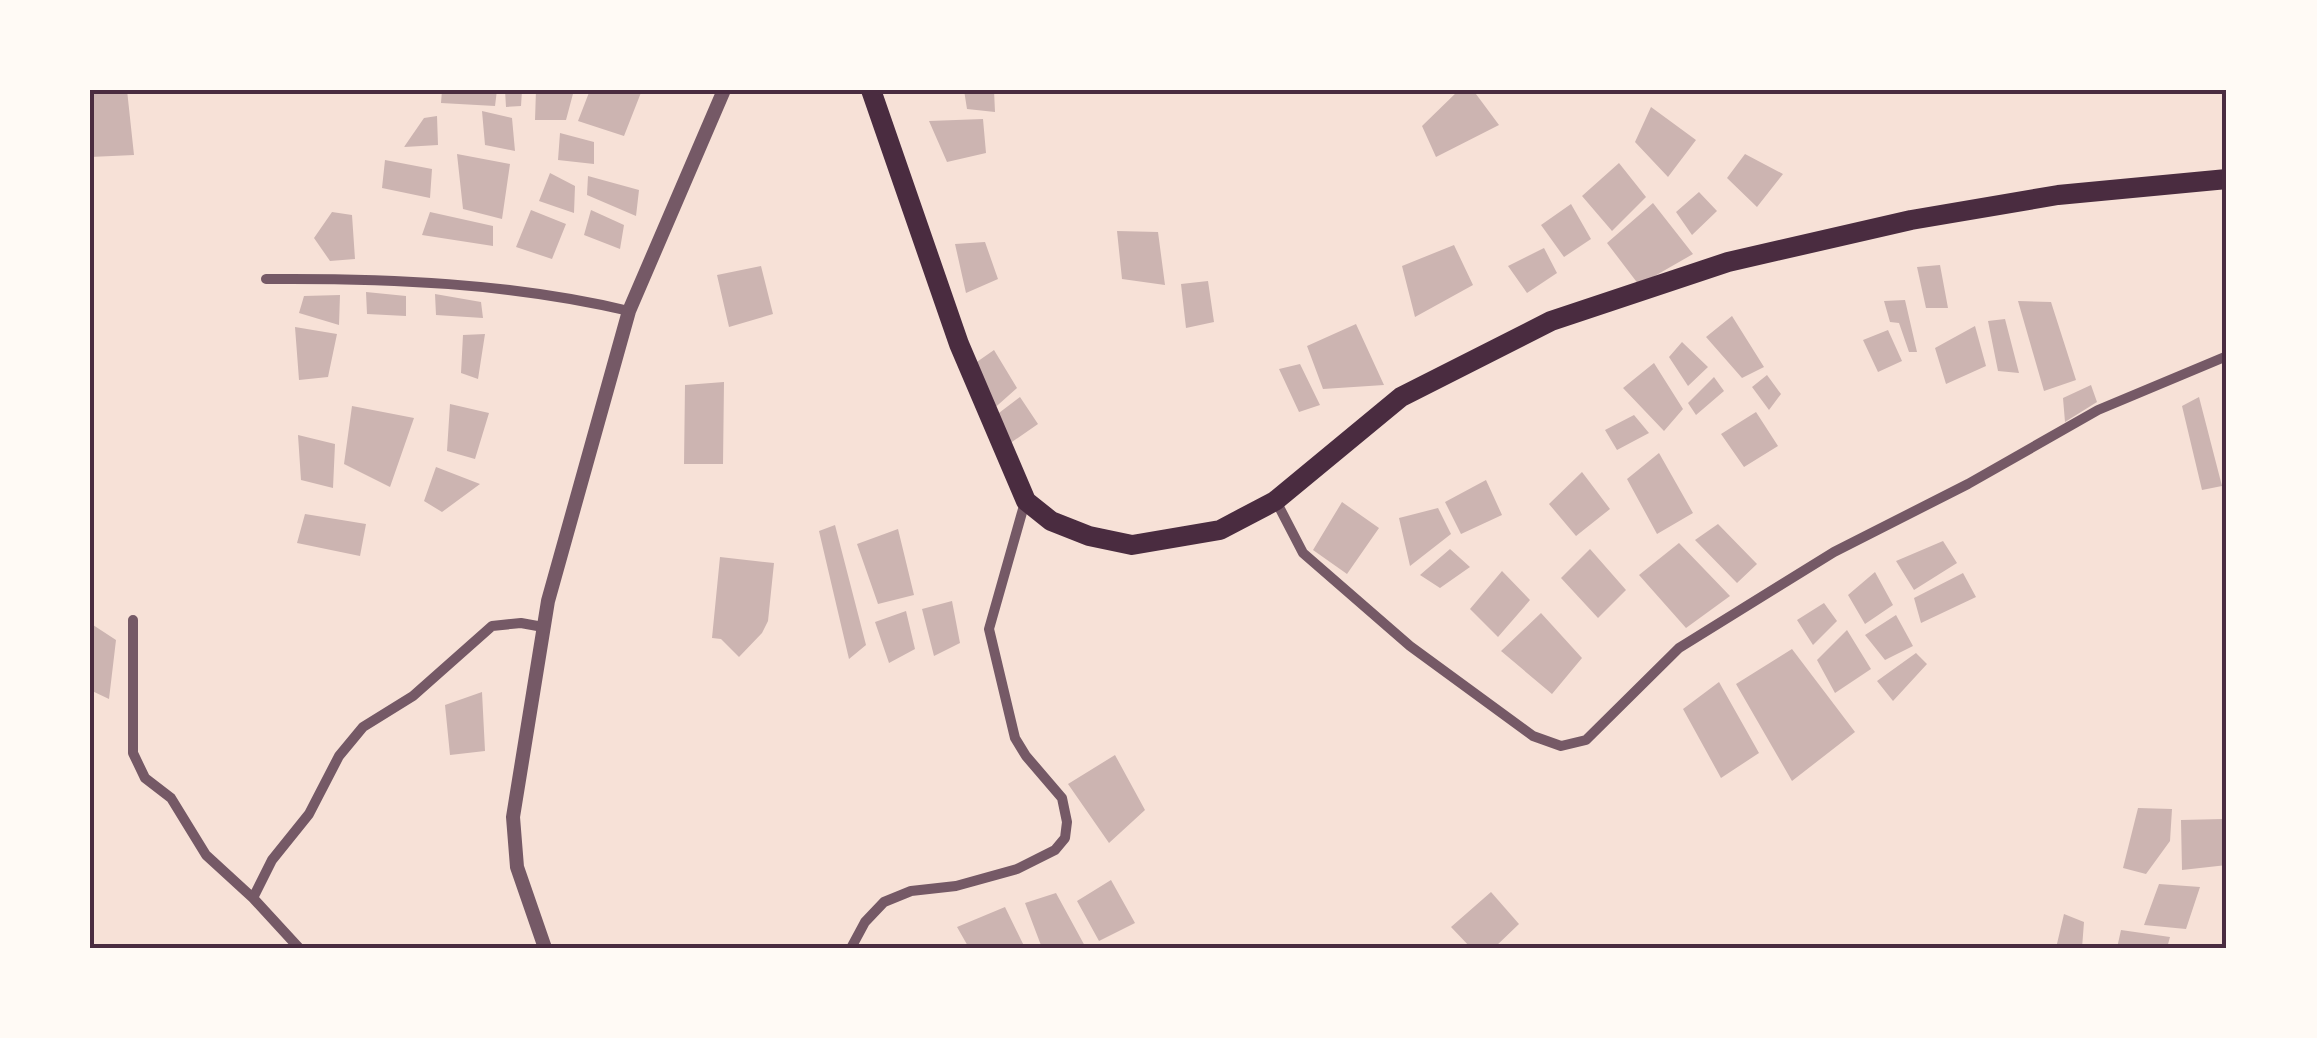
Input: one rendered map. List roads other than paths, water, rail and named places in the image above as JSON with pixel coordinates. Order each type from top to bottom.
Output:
[{"type":"highway","points":[[871,90],[959,344],[1026,501],[1050,522],[1132,545],[1220,530],[1276,500],[1401,396],[1551,320],[1728,262],[1911,220],[2058,195],[2227,179]]},
{"type":"street","points":[[545,948],[517,866],[514,817],[543,626],[629,311],[724,90]]},
{"type":"street","points":[[266,279],[350,278],[460,286],[566,296],[629,311]]},
{"type":"street","points":[[1276,500],[1303,554],[1410,646],[1534,736],[1561,746],[1586,740],[1679,648],[1834,552],[1968,484],[2098,410],[2227,356]]},
{"type":"street","points":[[850,948],[884,902],[911,890],[956,886],[1017,869],[1056,850],[1065,838],[1067,822],[1062,798],[1026,756],[1016,738],[990,629],[1026,501]]},
{"type":"street","points":[[132,620],[133,752],[146,778],[171,798],[206,855],[253,898],[298,948]]},
{"type":"street","points":[[253,898],[272,860],[309,814],[339,756],[363,728],[413,696],[492,626],[543,626]]}]
